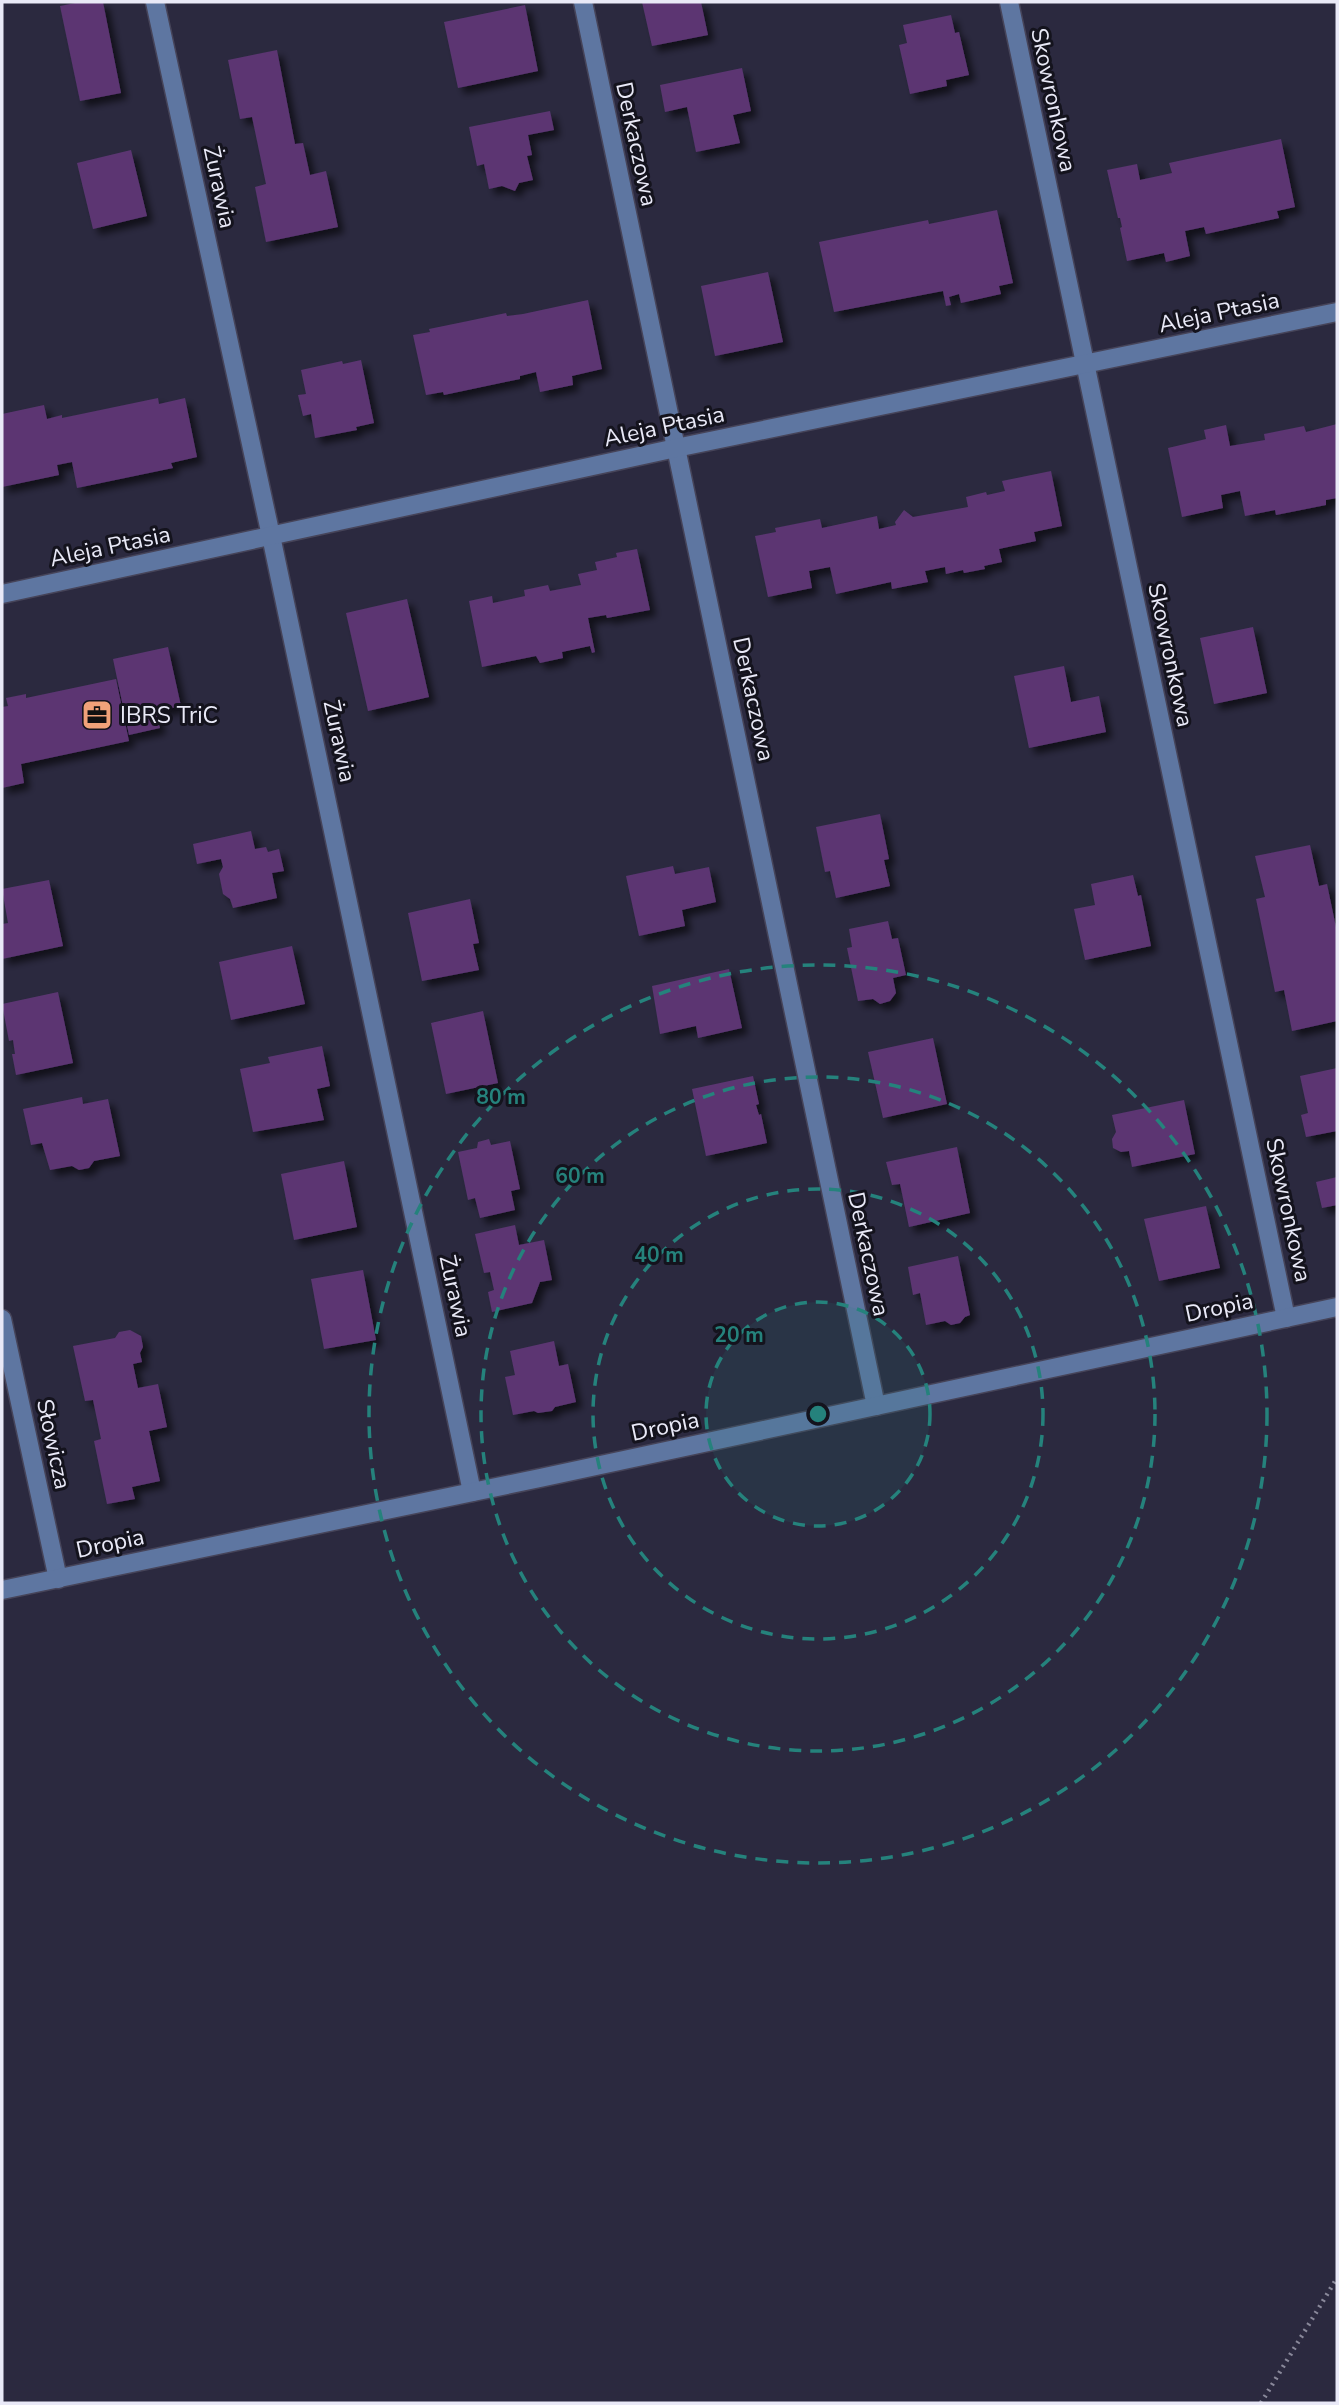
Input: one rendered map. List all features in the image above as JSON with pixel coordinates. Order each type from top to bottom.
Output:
[{"type":"street","name":"Żurawia","points":[[155,2],[271,537],[472,1492]]},
{"type":"street","name":"Derkaczowa","points":[[583,2],[876,1406]]},
{"type":"street","name":"Skowronkowa","points":[[1009,2],[1286,1318]]},
{"type":"street","name":"Aleja Ptasia","points":[[2,594],[676,448],[1337,312]]},
{"type":"street","name":"Dropia","points":[[2,1590],[1337,1307]]},
{"type":"street","name":"Słowicza","points":[[2,1319],[58,1579]]},
{"type":"path","points":[[1261,2403],[1337,2278]]},
{"type":"building","points":[[80,2],[103,2],[121,93],[80,101],[60,6]]},
{"type":"building","points":[[642,2],[701,2],[708,35],[652,46]]},
{"type":"building","points":[[525,5],[538,71],[458,88],[444,22]]},
{"type":"building","points":[[951,15],[955,33],[959,32],[969,75],[946,80],[947,86],[910,94],[899,45],[907,43],[903,25]]},
{"type":"building","points":[[277,50],[295,144],[303,143],[310,175],[326,171],[338,227],[266,242],[255,187],[266,184],[252,117],[240,119],[228,60]]},
{"type":"building","points":[[742,68],[751,111],[733,115],[740,143],[696,152],[687,107],[665,112],[660,85]]},
{"type":"building","points":[[550,111],[554,130],[528,135],[532,155],[527,156],[533,180],[519,183],[515,191],[502,186],[489,189],[484,164],[477,166],[469,127]]},
{"type":"building","points":[[1281,139],[1295,207],[1277,211],[1279,218],[1206,234],[1204,227],[1185,231],[1190,256],[1166,262],[1164,253],[1127,261],[1120,228],[1122,227],[1107,170],[1137,164],[1140,180],[1172,173],[1169,163]]},
{"type":"building","points":[[131,150],[147,216],[93,229],[77,163]]},
{"type":"building","points":[[997,210],[1013,283],[999,286],[1001,294],[961,303],[959,294],[949,297],[951,305],[946,306],[943,291],[834,312],[819,242],[928,220],[929,224]]},
{"type":"building","points":[[768,272],[783,342],[715,356],[701,286]]},
{"type":"building","points":[[588,300],[602,369],[572,376],[573,385],[540,392],[536,372],[520,376],[520,379],[444,395],[443,392],[426,395],[413,335],[430,332],[429,329],[506,313],[507,316],[523,314]]},
{"type":"building","points":[[361,360],[374,423],[356,427],[357,430],[315,438],[311,414],[303,416],[298,395],[306,394],[301,370],[342,361],[343,364]]},
{"type":"building","points":[[158,398],[159,404],[185,398],[197,457],[171,463],[173,468],[77,488],[72,462],[57,465],[59,475],[2,487],[2,414],[44,405],[47,419],[62,415],[62,418]]},
{"type":"building","points":[[1337,424],[1337,498],[1326,500],[1326,505],[1276,515],[1275,510],[1245,516],[1240,491],[1221,495],[1223,508],[1182,517],[1168,448],[1206,439],[1204,430],[1226,425],[1230,446],[1265,440],[1264,434],[1304,426],[1306,432]]},
{"type":"building","points":[[1051,471],[1062,526],[1034,532],[1036,541],[999,549],[1002,562],[964,573],[963,570],[946,574],[945,567],[925,571],[928,582],[892,589],[891,582],[836,594],[830,567],[809,571],[812,588],[768,597],[755,536],[776,532],[775,528],[820,519],[822,528],[877,516],[879,529],[896,525],[895,522],[904,510],[913,517],[968,507],[966,497],[1005,491],[1002,481]]},
{"type":"building","points":[[637,549],[650,610],[607,618],[606,615],[588,618],[595,652],[592,653],[590,646],[562,652],[563,658],[540,663],[536,656],[482,667],[469,601],[492,596],[493,603],[525,596],[524,590],[548,585],[550,591],[581,585],[578,574],[597,570],[595,562],[617,557],[616,553]]},
{"type":"building","points":[[407,599],[429,697],[368,711],[346,613]]},
{"type":"building","points":[[1253,627],[1267,693],[1214,704],[1200,638]]},
{"type":"building","points":[[168,647],[181,706],[156,712],[160,728],[129,735],[113,659]]},
{"type":"building","points":[[1064,666],[1071,702],[1099,696],[1106,732],[1029,748],[1014,676]]},
{"type":"building","points":[[116,679],[129,741],[21,764],[24,783],[2,788],[2,707],[8,706],[6,698],[26,694],[26,698]]},
{"type":"building","points":[[880,814],[889,859],[884,860],[890,886],[836,898],[830,871],[825,872],[816,827]]},
{"type":"building","points":[[251,831],[255,849],[266,847],[268,852],[279,849],[284,871],[272,873],[277,898],[233,908],[230,899],[223,894],[219,874],[223,867],[221,859],[197,864],[193,844]]},
{"type":"building","points":[[1310,845],[1319,886],[1327,884],[1337,932],[1337,1021],[1292,1031],[1284,990],[1275,992],[1256,899],[1265,897],[1255,856]]},
{"type":"building","points":[[673,866],[675,874],[709,867],[716,902],[682,910],[685,926],[639,936],[626,876]]},
{"type":"building","points":[[1133,875],[1138,896],[1141,895],[1151,946],[1085,960],[1074,909],[1095,905],[1091,884]]},
{"type":"building","points":[[49,880],[63,946],[2,959],[2,924],[8,923],[2,889]]},
{"type":"building","points":[[470,899],[479,943],[473,944],[479,970],[422,981],[408,913]]},
{"type":"building","points":[[888,921],[892,939],[898,938],[906,975],[893,978],[896,993],[890,1001],[880,1004],[873,999],[858,1001],[847,948],[852,947],[849,929]]},
{"type":"building","points":[[292,946],[305,1004],[231,1020],[219,962]]},
{"type":"building","points":[[729,969],[742,1028],[698,1038],[696,1026],[660,1034],[652,986]]},
{"type":"building","points":[[58,992],[73,1063],[16,1075],[12,1054],[15,1054],[13,1040],[9,1041],[2,1004]]},
{"type":"building","points":[[483,1011],[498,1083],[446,1094],[431,1023]]},
{"type":"building","points":[[933,1038],[947,1104],[883,1118],[868,1052]]},
{"type":"building","points":[[322,1046],[330,1086],[317,1089],[324,1120],[253,1132],[240,1069],[270,1063],[268,1057]]},
{"type":"building","points":[[1337,1068],[1337,1131],[1306,1137],[1301,1115],[1308,1113],[1300,1076]]},
{"type":"building","points":[[753,1076],[759,1104],[756,1105],[759,1115],[761,1114],[767,1143],[706,1156],[692,1089]]},
{"type":"building","points":[[82,1097],[83,1104],[108,1099],[120,1156],[94,1161],[89,1168],[79,1170],[72,1166],[50,1170],[42,1143],[31,1145],[23,1109]]},
{"type":"building","points":[[1184,1100],[1195,1154],[1132,1167],[1129,1151],[1121,1152],[1113,1148],[1112,1139],[1116,1132],[1112,1115]]},
{"type":"building","points":[[489,1139],[491,1145],[510,1141],[520,1189],[511,1191],[515,1210],[480,1218],[475,1198],[468,1200],[458,1152],[477,1148],[478,1142]]},
{"type":"building","points":[[957,1147],[970,1213],[909,1227],[900,1184],[892,1185],[886,1162]]},
{"type":"building","points":[[344,1161],[357,1227],[294,1240],[281,1174]]},
{"type":"building","points":[[1337,1177],[1337,1205],[1322,1208],[1316,1182]]},
{"type":"building","points":[[1206,1206],[1220,1268],[1159,1281],[1144,1219]]},
{"type":"building","points":[[515,1225],[519,1245],[544,1240],[552,1280],[540,1282],[532,1303],[492,1312],[488,1292],[494,1290],[490,1272],[484,1273],[475,1234]]},
{"type":"building","points":[[958,1256],[970,1315],[960,1323],[951,1325],[945,1321],[926,1325],[920,1293],[913,1295],[908,1267]]},
{"type":"building","points":[[363,1270],[376,1340],[324,1349],[311,1279]]},
{"type":"building","points":[[130,1330],[141,1336],[143,1347],[140,1353],[142,1362],[133,1364],[138,1388],[158,1384],[167,1427],[149,1431],[160,1481],[132,1487],[135,1499],[107,1504],[94,1441],[101,1439],[93,1400],[85,1401],[73,1346],[115,1338],[119,1332]]},
{"type":"building","points":[[554,1341],[559,1366],[568,1364],[576,1402],[555,1407],[552,1411],[513,1415],[505,1377],[515,1375],[510,1351]]},
{"type":"place","name":"IBRS TriC","points":[[97,715]]}]
